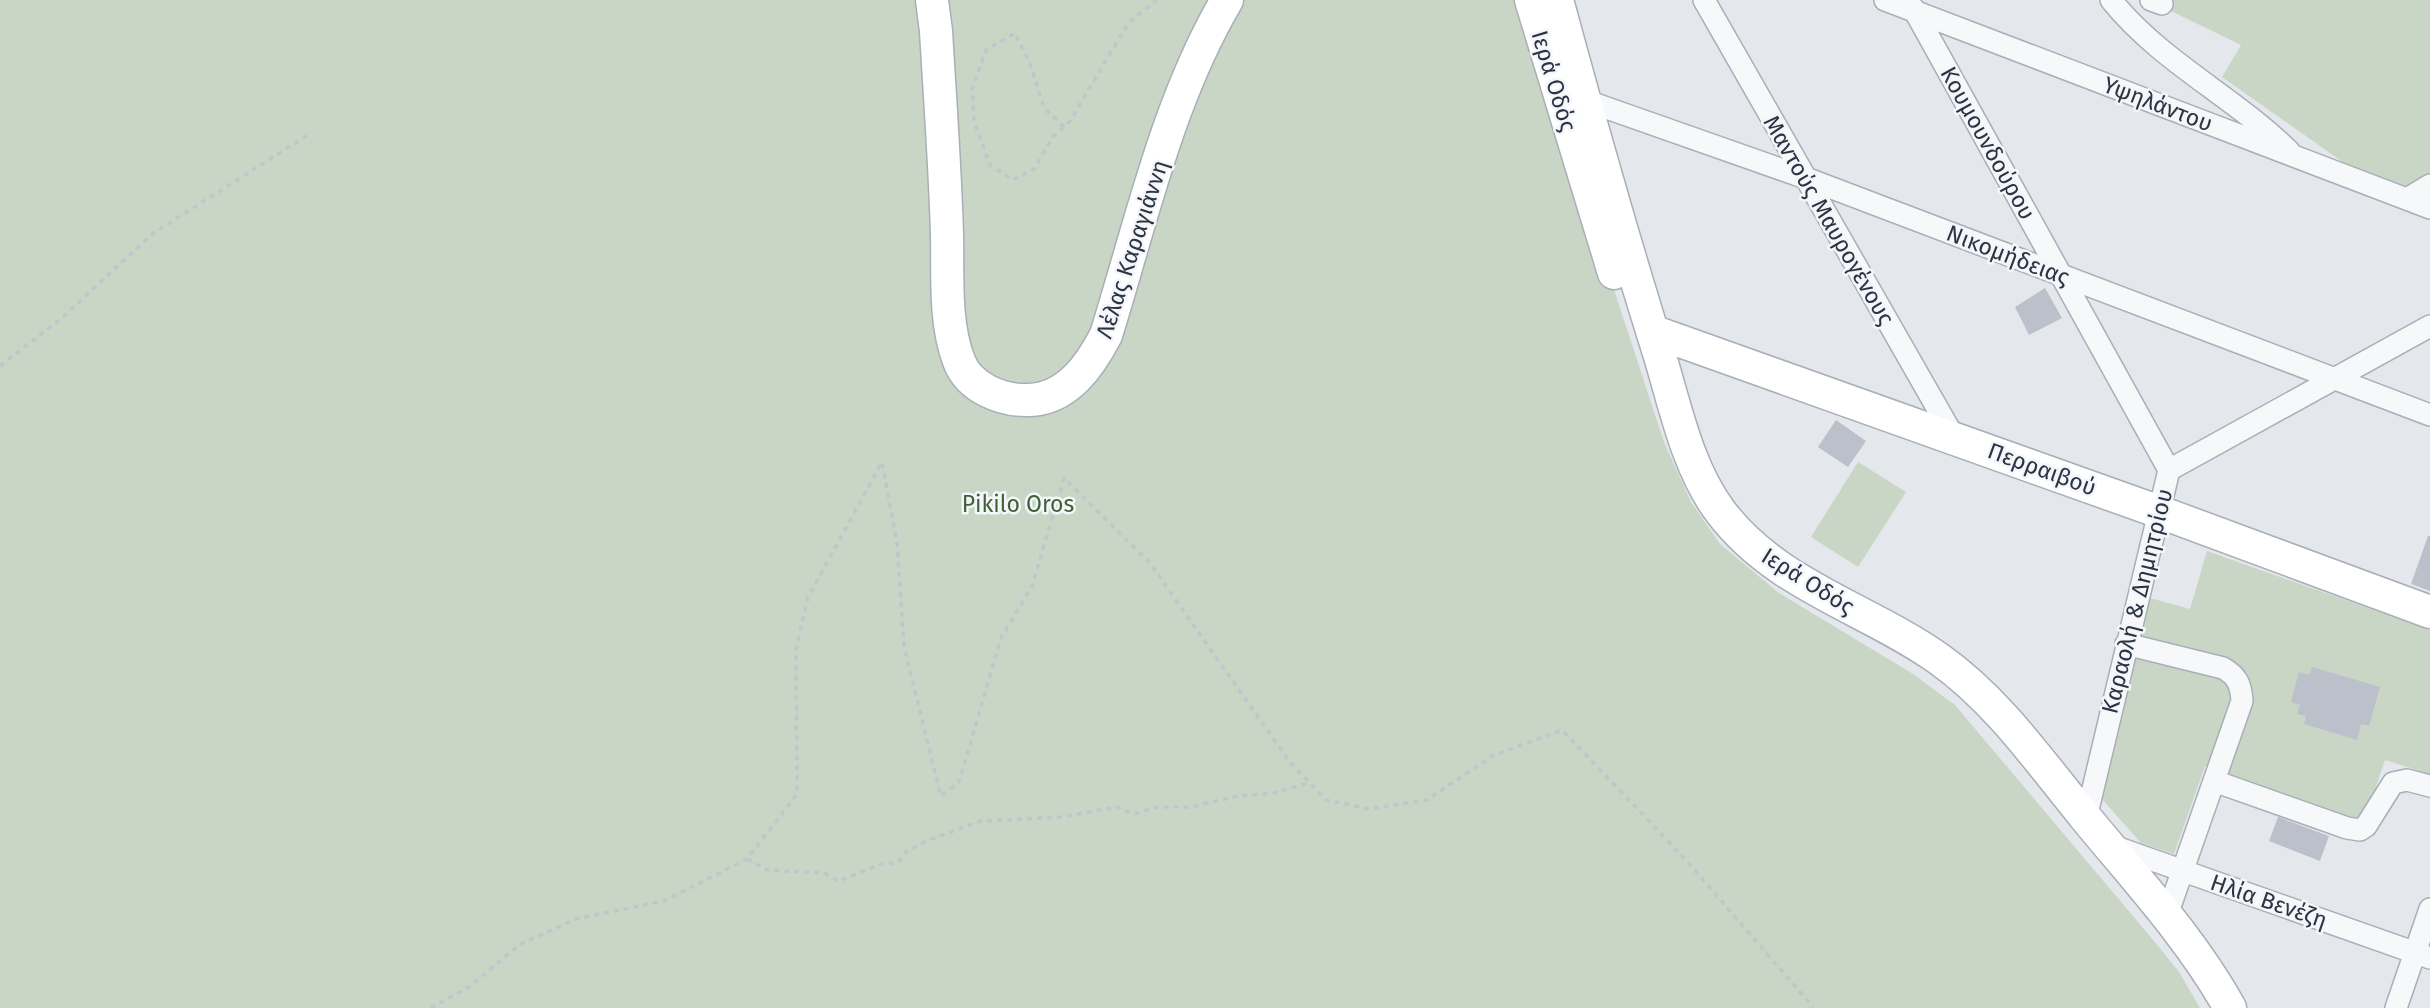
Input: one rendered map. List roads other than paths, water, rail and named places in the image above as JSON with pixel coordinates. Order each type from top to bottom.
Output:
[{"type":"main road","name":"Λέλας Καραγιάννη","points":[[932,0],[936,31],[949,311],[959,362],[968,377],[983,388],[1003,398],[1021,401],[1040,400],[1070,385],[1098,352],[1106,335],[1179,102],[1199,52],[1227,0]]},
{"type":"main road","name":"Ιερά Οδός","points":[[1531,0],[1584,181],[1670,443],[1706,519],[1724,542],[1768,580],[1928,672],[1964,702],[2154,930],[2209,1008]]},
{"type":"main road","name":"Ιερά Οδός","points":[[1557,0],[1652,331],[1695,462],[1718,509],[1734,529],[1778,568],[1922,648],[1958,673],[2006,721],[2167,915],[2214,980],[2230,1008]]},
{"type":"main road","name":"Περραιβού","points":[[1652,331],[2157,511],[2430,612]]},
{"type":"street","name":"Μαντούς Μαυρογένους","points":[[1704,0],[1955,439]]},
{"type":"street","name":"Υψηλάντου","points":[[1885,0],[1912,6],[2430,208]]},
{"type":"street","points":[[2112,0],[2148,39],[2189,73],[2261,123],[2295,157]]},
{"type":"street","name":"Κουμουνδούρου","points":[[1912,6],[2169,470]]},
{"type":"street","name":"Νικομήδειας","points":[[1584,100],[1803,177],[2430,415]]},
{"type":"street","points":[[2407,199],[2430,184]]},
{"type":"street","name":"Καραολή & Δημητρίου","points":[[2086,818],[2157,511],[2169,470],[2430,326]]},
{"type":"street","points":[[2126,644],[2222,668],[2234,674],[2241,686],[2242,701],[2167,915]]},
{"type":"street","points":[[2214,782],[2347,828],[2360,830],[2366,826],[2393,783],[2407,780],[2430,786]]},
{"type":"street","name":"Ηλία Βενέζη","points":[[2108,844],[2423,955]]},
{"type":"street","points":[[2396,1008],[2423,955],[2430,909]]},
{"type":"park label","name":"Pikilo Oros","points":[[1018,504]]}]
